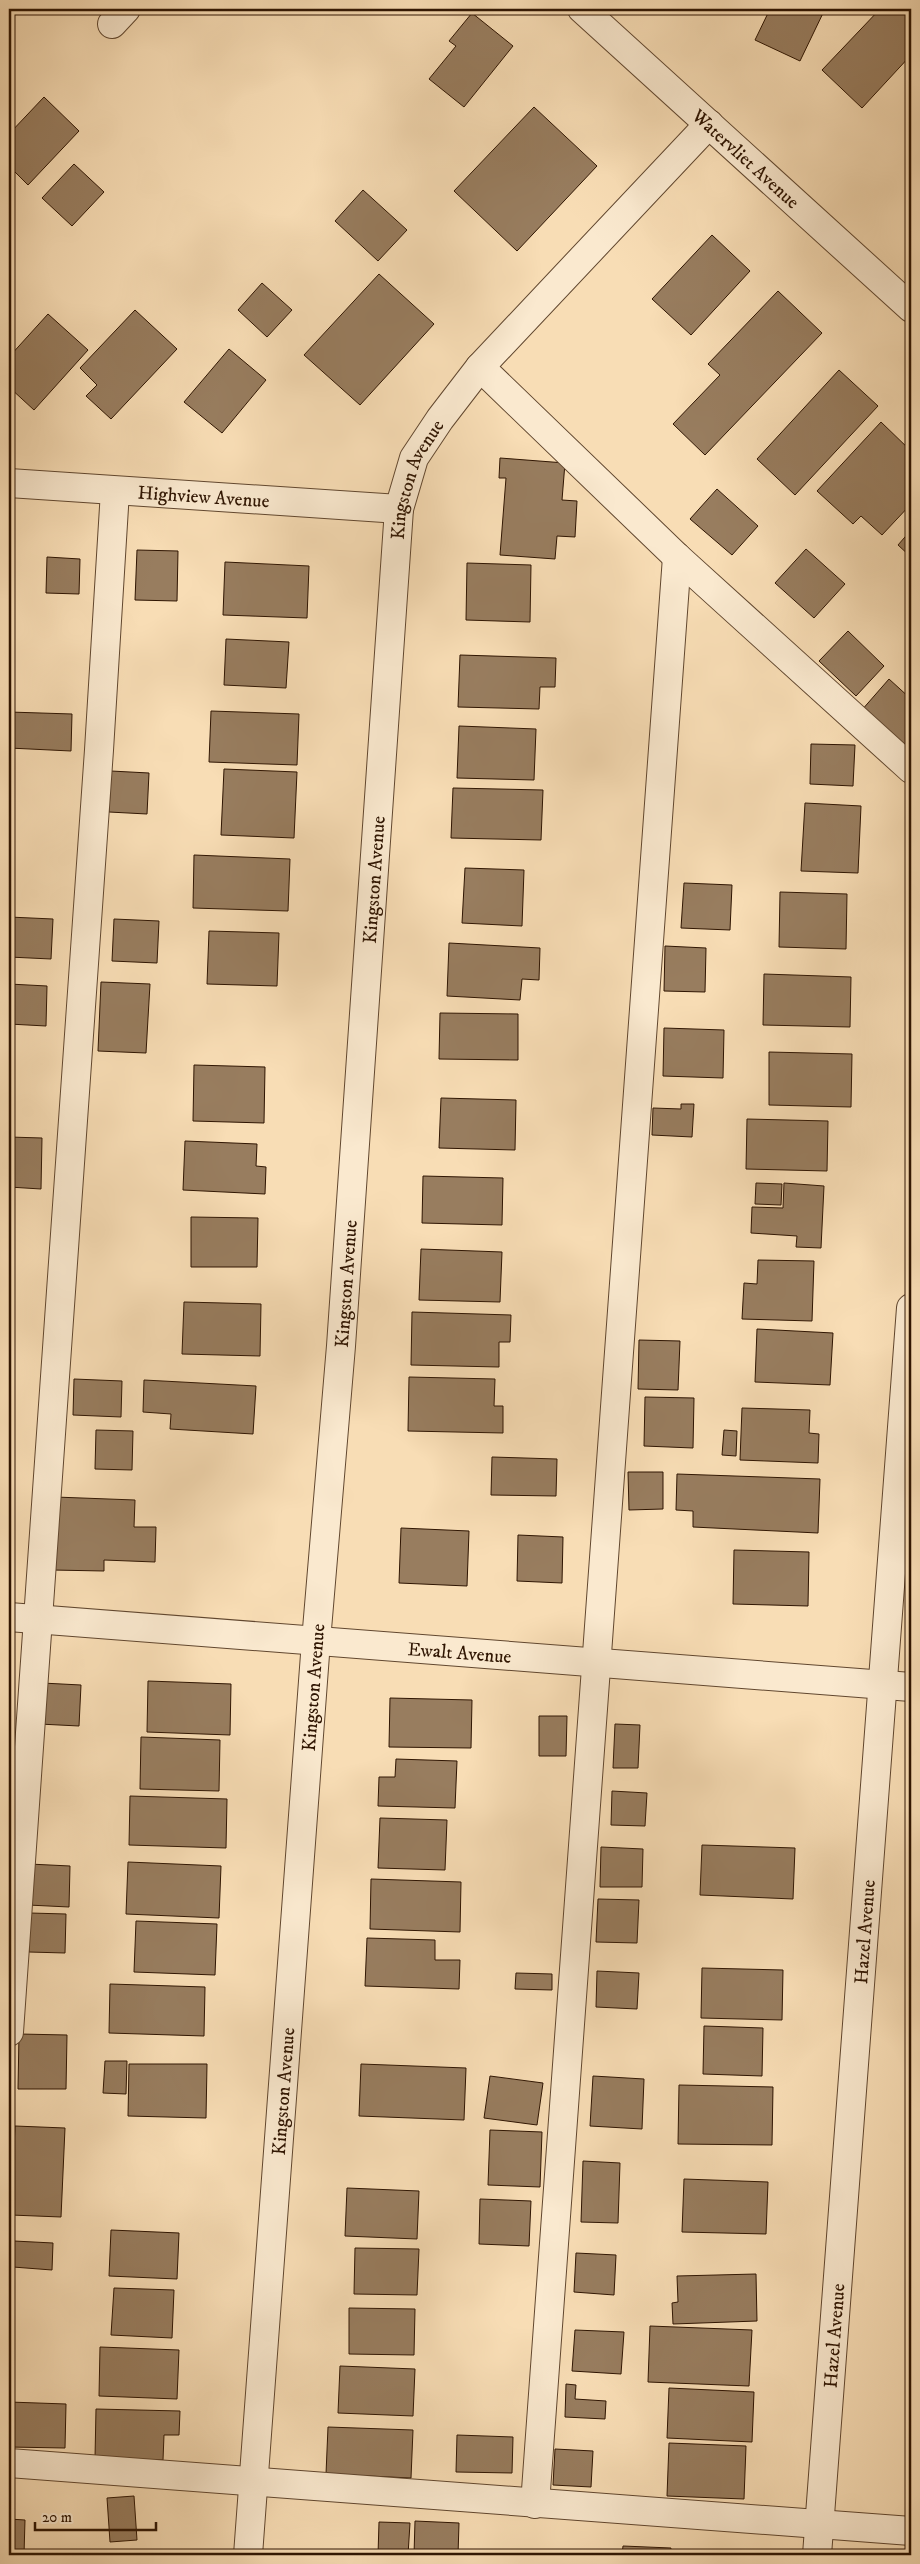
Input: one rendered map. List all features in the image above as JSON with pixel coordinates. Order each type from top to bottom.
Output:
[{"type":"street","name":"Watervliet Avenue","points":[[582,9],[911,308]]},
{"type":"street","name":"Kingston Avenue","points":[[248,2555],[316,1641],[342,1336],[399,509],[414,458],[440,419],[480,367],[709,124]]},
{"type":"street","points":[[480,367],[677,557],[911,769]]},
{"type":"street","name":"Highview Avenue","points":[[9,483],[399,509]]},
{"type":"street","points":[[9,2032],[36,1619],[100,750],[115,490]]},
{"type":"street","points":[[535,2504],[677,557]]},
{"type":"street","name":"Hazel Avenue","points":[[818,2555],[911,1308]]},
{"type":"street","name":"Ewalt Avenue","points":[[9,1617],[911,1687]]},
{"type":"street","points":[[9,2464],[820,2526],[911,2531]]},
{"type":"building","points":[[770,9],[825,9],[800,61],[755,40]]},
{"type":"building","points":[[880,9],[911,9],[911,55],[862,108],[822,70]]},
{"type":"building","points":[[472,13],[513,46],[464,107],[429,79],[456,46],[449,41]]},
{"type":"building","points":[[44,97],[79,131],[28,185],[9,166],[9,134]]},
{"type":"building","points":[[534,107],[597,166],[517,251],[454,191]]},
{"type":"building","points":[[74,164],[104,192],[72,226],[42,198]]},
{"type":"building","points":[[363,190],[407,230],[378,261],[335,221]]},
{"type":"building","points":[[712,235],[750,271],[691,335],[652,299]]},
{"type":"building","points":[[379,274],[434,324],[360,405],[304,355]]},
{"type":"building","points":[[262,283],[292,310],[267,337],[238,310]]},
{"type":"building","points":[[778,291],[822,333],[705,455],[673,424],[720,375],[708,364]]},
{"type":"building","points":[[135,310],[177,349],[111,419],[86,396],[97,385],[80,368]]},
{"type":"building","points":[[48,314],[88,350],[34,410],[9,387],[9,357]]},
{"type":"building","points":[[229,349],[266,380],[222,433],[184,402]]},
{"type":"building","points":[[839,370],[878,406],[795,495],[757,459]]},
{"type":"building","points":[[881,422],[911,451],[911,504],[882,535],[861,516],[853,524],[817,491]]},
{"type":"building","points":[[500,458],[565,463],[562,500],[577,501],[575,537],[557,536],[555,559],[500,555],[506,478],[499,478]]},
{"type":"building","points":[[717,489],[758,526],[732,555],[690,519]]},
{"type":"building","points":[[911,530],[911,557],[898,545]]},
{"type":"building","points":[[806,549],[845,584],[814,618],[775,583]]},
{"type":"building","points":[[137,550],[178,551],[177,601],[135,600]]},
{"type":"building","points":[[47,557],[80,559],[79,594],[46,593]]},
{"type":"building","points":[[225,562],[309,566],[307,618],[223,615]]},
{"type":"building","points":[[467,563],[531,565],[530,622],[466,620]]},
{"type":"building","points":[[848,631],[884,666],[856,696],[819,661]]},
{"type":"building","points":[[226,639],[289,642],[286,688],[224,685]]},
{"type":"building","points":[[460,655],[556,658],[555,687],[540,687],[539,709],[458,707]]},
{"type":"building","points":[[889,679],[911,699],[911,745],[906,751],[861,711]]},
{"type":"building","points":[[211,711],[299,714],[297,765],[209,762]]},
{"type":"building","points":[[9,712],[72,714],[71,751],[9,748]]},
{"type":"building","points":[[459,726],[536,729],[534,780],[457,778]]},
{"type":"building","points":[[811,744],[855,745],[853,786],[810,784]]},
{"type":"building","points":[[224,769],[297,772],[294,838],[221,835]]},
{"type":"building","points":[[111,771],[149,773],[147,814],[109,812]]},
{"type":"building","points":[[453,788],[543,790],[541,840],[451,838]]},
{"type":"building","points":[[805,803],[861,806],[858,873],[801,871]]},
{"type":"building","points":[[194,855],[290,859],[288,911],[193,908]]},
{"type":"building","points":[[465,868],[524,870],[522,926],[462,923]]},
{"type":"building","points":[[684,883],[732,885],[730,930],[681,928]]},
{"type":"building","points":[[780,892],[847,894],[846,949],[779,947]]},
{"type":"building","points":[[9,917],[53,919],[51,959],[9,957]]},
{"type":"building","points":[[114,919],[159,921],[157,963],[112,961]]},
{"type":"building","points":[[209,931],[279,933],[277,986],[207,984]]},
{"type":"building","points":[[449,943],[540,948],[539,980],[522,979],[520,1000],[447,996]]},
{"type":"building","points":[[665,946],[706,948],[705,992],[664,991]]},
{"type":"building","points":[[764,974],[851,977],[850,1027],[763,1025]]},
{"type":"building","points":[[101,982],[150,984],[146,1053],[98,1051]]},
{"type":"building","points":[[9,984],[47,986],[46,1026],[9,1024]]},
{"type":"building","points":[[440,1013],[518,1014],[518,1060],[439,1059]]},
{"type":"building","points":[[664,1028],[724,1030],[723,1078],[663,1076]]},
{"type":"building","points":[[769,1052],[852,1054],[851,1107],[769,1105]]},
{"type":"building","points":[[194,1065],[265,1067],[264,1123],[193,1121]]},
{"type":"building","points":[[441,1098],[516,1100],[515,1150],[439,1148]]},
{"type":"building","points":[[681,1104],[694,1104],[692,1137],[652,1135],[653,1108],[681,1109]]},
{"type":"building","points":[[747,1119],[828,1121],[827,1171],[746,1169]]},
{"type":"building","points":[[9,1137],[42,1138],[41,1189],[9,1187]]},
{"type":"building","points":[[185,1141],[257,1144],[256,1166],[266,1167],[265,1194],[183,1190]]},
{"type":"building","points":[[423,1176],[503,1178],[502,1225],[422,1223]]},
{"type":"building","points":[[756,1183],[782,1184],[781,1205],[755,1204]]},
{"type":"building","points":[[784,1183],[824,1186],[821,1248],[796,1247],[797,1236],[751,1233],[752,1207],[783,1208]]},
{"type":"building","points":[[191,1217],[258,1218],[257,1267],[191,1267]]},
{"type":"building","points":[[421,1249],[502,1252],[500,1302],[419,1300]]},
{"type":"building","points":[[758,1260],[814,1261],[812,1321],[742,1319],[744,1283],[757,1284]]},
{"type":"building","points":[[184,1302],[261,1304],[260,1356],[182,1354]]},
{"type":"building","points":[[412,1312],[511,1315],[510,1342],[499,1342],[499,1367],[411,1365]]},
{"type":"building","points":[[757,1329],[833,1333],[830,1385],[755,1382]]},
{"type":"building","points":[[639,1340],[680,1341],[678,1390],[638,1389]]},
{"type":"building","points":[[409,1377],[495,1379],[494,1406],[503,1406],[503,1433],[408,1431]]},
{"type":"building","points":[[74,1379],[122,1381],[121,1417],[73,1415]]},
{"type":"building","points":[[144,1380],[256,1386],[253,1434],[170,1429],[171,1414],[143,1412]]},
{"type":"building","points":[[645,1397],[694,1398],[693,1448],[644,1446]]},
{"type":"building","points":[[742,1408],[810,1410],[809,1433],[819,1434],[818,1463],[740,1460]]},
{"type":"building","points":[[96,1430],[133,1431],[132,1470],[95,1469]]},
{"type":"building","points":[[724,1430],[737,1431],[736,1456],[722,1455]]},
{"type":"building","points":[[492,1457],[557,1459],[556,1496],[491,1495]]},
{"type":"building","points":[[628,1472],[663,1472],[663,1509],[629,1510]]},
{"type":"building","points":[[677,1474],[820,1479],[818,1533],[693,1527],[693,1511],[676,1510]]},
{"type":"building","points":[[55,1497],[135,1500],[134,1527],[156,1527],[155,1562],[104,1560],[104,1571],[52,1570]]},
{"type":"building","points":[[401,1528],[469,1531],[467,1586],[399,1583]]},
{"type":"building","points":[[518,1535],[563,1537],[562,1583],[517,1581]]},
{"type":"building","points":[[734,1550],[809,1552],[808,1606],[733,1604]]},
{"type":"building","points":[[148,1681],[231,1684],[230,1735],[147,1732]]},
{"type":"building","points":[[42,1683],[81,1685],[79,1726],[39,1724]]},
{"type":"building","points":[[390,1698],[472,1700],[471,1748],[389,1747]]},
{"type":"building","points":[[539,1716],[567,1716],[566,1756],[539,1756]]},
{"type":"building","points":[[615,1724],[640,1725],[638,1768],[613,1768]]},
{"type":"building","points":[[141,1737],[220,1740],[219,1791],[140,1789]]},
{"type":"building","points":[[396,1759],[457,1761],[455,1808],[378,1806],[379,1777],[395,1777]]},
{"type":"building","points":[[612,1791],[647,1793],[645,1826],[611,1825]]},
{"type":"building","points":[[130,1796],[227,1799],[226,1848],[129,1845]]},
{"type":"building","points":[[380,1818],[447,1820],[445,1870],[378,1868]]},
{"type":"building","points":[[702,1845],[795,1848],[793,1899],[700,1895]]},
{"type":"building","points":[[601,1847],[643,1849],[642,1887],[600,1887]]},
{"type":"building","points":[[128,1862],[221,1866],[219,1918],[126,1914]]},
{"type":"building","points":[[29,1864],[70,1866],[69,1907],[28,1905]]},
{"type":"building","points":[[371,1879],[461,1882],[460,1932],[370,1929]]},
{"type":"building","points":[[598,1899],[639,1900],[637,1943],[596,1942]]},
{"type":"building","points":[[30,1913],[66,1914],[65,1953],[29,1952]]},
{"type":"building","points":[[136,1921],[217,1924],[215,1975],[134,1972]]},
{"type":"building","points":[[367,1938],[435,1940],[435,1960],[460,1960],[459,1989],[365,1986]]},
{"type":"building","points":[[702,1968],[783,1970],[782,2020],[701,2018]]},
{"type":"building","points":[[597,1971],[639,1973],[637,2009],[596,2007]]},
{"type":"building","points":[[516,1973],[552,1974],[552,1990],[515,1989]]},
{"type":"building","points":[[110,1984],[205,1987],[204,2036],[109,2033]]},
{"type":"building","points":[[704,2026],[763,2028],[762,2076],[703,2074]]},
{"type":"building","points":[[19,2034],[67,2035],[66,2089],[18,2089]]},
{"type":"building","points":[[105,2061],[127,2061],[126,2094],[103,2093]]},
{"type":"building","points":[[129,2064],[207,2064],[206,2118],[128,2116]]},
{"type":"building","points":[[361,2064],[466,2068],[464,2120],[359,2116]]},
{"type":"building","points":[[490,2076],[543,2083],[537,2125],[484,2118]]},
{"type":"building","points":[[593,2076],[644,2079],[642,2129],[590,2126]]},
{"type":"building","points":[[679,2085],[773,2087],[772,2145],[678,2144]]},
{"type":"building","points":[[15,2126],[65,2128],[61,2217],[11,2215]]},
{"type":"building","points":[[490,2130],[542,2132],[540,2187],[488,2185]]},
{"type":"building","points":[[583,2161],[620,2163],[618,2223],[581,2222]]},
{"type":"building","points":[[684,2179],[768,2182],[766,2234],[682,2232]]},
{"type":"building","points":[[347,2188],[419,2191],[417,2239],[345,2236]]},
{"type":"building","points":[[480,2199],[531,2201],[529,2246],[479,2244]]},
{"type":"building","points":[[111,2230],[179,2233],[177,2279],[109,2276]]},
{"type":"building","points":[[14,2241],[53,2243],[52,2270],[13,2267]]},
{"type":"building","points":[[355,2248],[419,2249],[417,2295],[354,2294]]},
{"type":"building","points":[[576,2253],[616,2255],[614,2295],[574,2292]]},
{"type":"building","points":[[756,2274],[757,2321],[673,2324],[672,2303],[678,2302],[677,2276]]},
{"type":"building","points":[[114,2288],[174,2290],[172,2338],[111,2335]]},
{"type":"building","points":[[349,2308],[415,2309],[414,2355],[349,2354]]},
{"type":"building","points":[[650,2326],[752,2330],[749,2386],[648,2382]]},
{"type":"building","points":[[575,2330],[624,2332],[621,2374],[572,2371]]},
{"type":"building","points":[[100,2347],[179,2350],[177,2399],[99,2396]]},
{"type":"building","points":[[340,2366],[415,2369],[413,2416],[338,2413]]},
{"type":"building","points":[[566,2384],[576,2385],[575,2399],[606,2401],[605,2419],[565,2417]]},
{"type":"building","points":[[669,2388],[754,2392],[752,2442],[667,2438]]},
{"type":"building","points":[[9,2402],[66,2404],[65,2448],[9,2447]]},
{"type":"building","points":[[96,2409],[180,2411],[179,2435],[164,2435],[163,2460],[95,2458]]},
{"type":"building","points":[[328,2427],[413,2430],[411,2478],[326,2474]]},
{"type":"building","points":[[457,2435],[513,2437],[512,2473],[456,2472]]},
{"type":"building","points":[[669,2443],[746,2446],[744,2499],[667,2496]]},
{"type":"building","points":[[911,2447],[911,2498],[909,2498]]},
{"type":"building","points":[[555,2449],[593,2451],[591,2487],[553,2485]]},
{"type":"building","points":[[134,2496],[137,2540],[110,2542],[107,2498]]},
{"type":"building","points":[[9,2519],[25,2520],[24,2555],[9,2555]]},
{"type":"building","points":[[415,2521],[459,2523],[458,2555],[414,2555]]},
{"type":"building","points":[[379,2522],[410,2523],[408,2555],[378,2555]]},
{"type":"building","points":[[623,2546],[671,2548],[670,2555],[622,2555]]},
{"type":"building","points":[[895,2552],[911,2552],[911,2555],[895,2555]]}]
